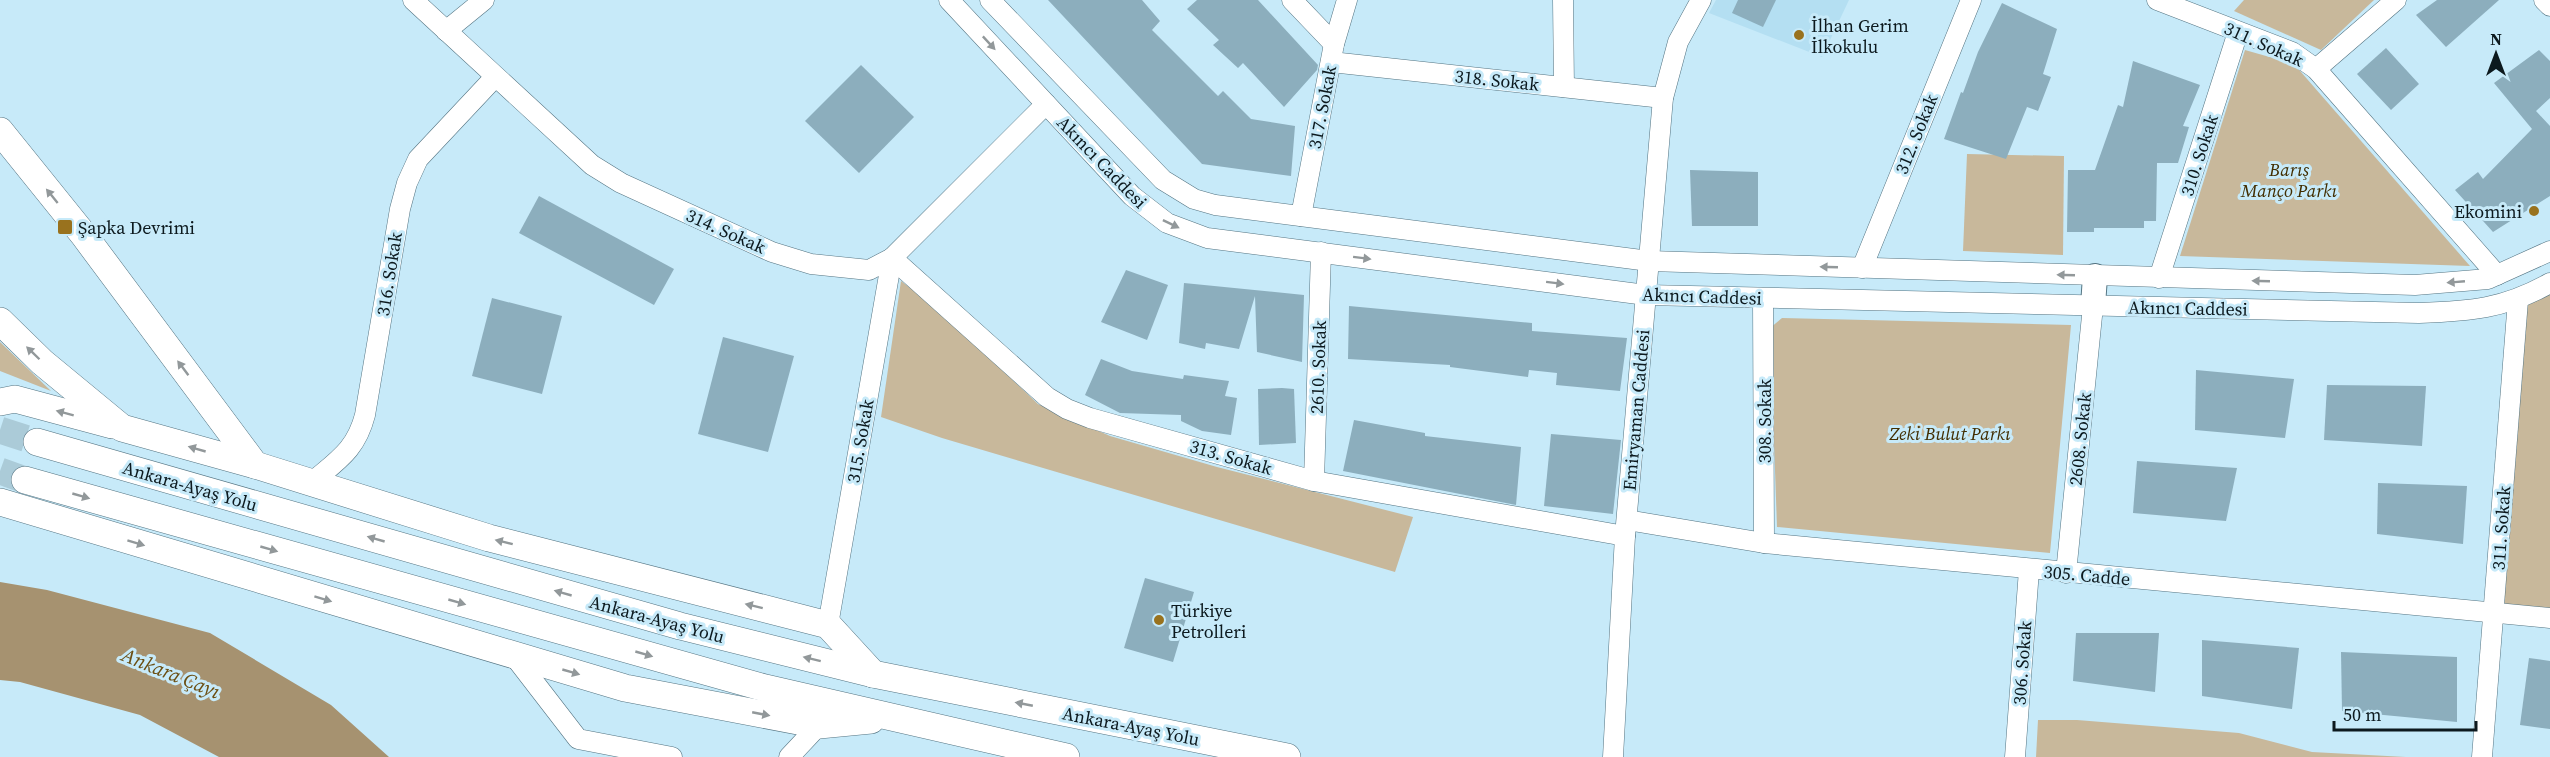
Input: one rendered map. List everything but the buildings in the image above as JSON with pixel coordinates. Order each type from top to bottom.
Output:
[{"type":"highway","points":[[0,131],[83,234],[255,465]]},
{"type":"highway","points":[[0,321],[42,362],[122,428]]},
{"type":"highway","points":[[5,399],[122,428],[255,465],[489,538],[828,625],[873,674]]},
{"type":"highway","name":"Ankara-Ayaş Yolu","points":[[37,442],[680,626],[873,674],[1287,757]]},
{"type":"highway","name":"Ankara-Ayaş Yolu","points":[[25,480],[765,688],[1066,757]]},
{"type":"highway","points":[[2,503],[625,688],[819,725],[897,717]]},
{"type":"main road","points":[[2093,306],[2095,276]]},
{"type":"street","name":"314. Sokak","points":[[412,0],[592,165],[643,193],[772,252],[811,264],[869,270],[892,258],[1046,104]]},
{"type":"street","points":[[446,31],[484,0]]},
{"type":"street","name":"Akıncı Caddesi","points":[[949,0],[1132,196],[1167,223],[1207,238],[1646,295],[2419,313],[2497,306],[2518,300],[2550,283]]},
{"type":"street","name":"Akıncı Caddesi","points":[[990,0],[1150,168],[1178,191],[1194,199],[1215,205],[1649,261],[2415,285],[2488,279],[2550,251]]},
{"type":"street","points":[[1292,0],[1333,53]]},
{"type":"street","name":"317. Sokak","points":[[1301,216],[1333,53],[1347,0]]},
{"type":"street","points":[[1563,0],[1564,87]]},
{"type":"street","name":"Emiryaman Caddesi","points":[[1613,757],[1626,528],[1663,98],[1678,42],[1701,0]]},
{"type":"street","name":"312. Sokak","points":[[1862,268],[1971,0]]},
{"type":"street","name":"311. Sokak","points":[[2157,0],[2292,52],[2316,69],[2498,275]]},
{"type":"street","points":[[2316,69],[2396,0]]},
{"type":"street","points":[[2544,0],[2550,6]]},
{"type":"street","name":"310. Sokak","points":[[2159,278],[2238,32]]},
{"type":"street","name":"318. Sokak","points":[[1333,53],[1564,87],[1663,98]]},
{"type":"street","name":"316. Sokak","points":[[311,483],[347,451],[360,435],[406,183],[418,159],[495,77]]},
{"type":"street","name":"2610. Sokak","points":[[1314,481],[1321,252]]},
{"type":"street","name":"313. Sokak","points":[[892,258],[1047,397],[1067,409],[1090,418],[1314,481],[1626,528]]},
{"type":"street","name":"315. Sokak","points":[[828,625],[892,258]]},
{"type":"street","name":"308. Sokak","points":[[1763,298],[1764,543]]},
{"type":"street","name":"311. Sokak","points":[[2482,757],[2518,300]]},
{"type":"street","name":"2608. Sokak","points":[[2066,573],[2093,306]]},
{"type":"street","name":"305. Cadde","points":[[1626,528],[2029,570],[2550,618]]},
{"type":"street","name":"306. Sokak","points":[[2015,757],[2029,570]]},
{"type":"street","points":[[514,656],[578,739],[672,757]]},
{"type":"street","points":[[789,757],[819,725]]},
{"type":"shaded area","name":"İlhan Gerim İlkokulu","points":[[1716,0],[1849,0],[1822,57],[1709,13]]},
{"type":"green space","points":[[2244,0],[2374,0],[2321,50],[2234,11]]},
{"type":"green space","name":"Barış Manço Parkı","points":[[2245,50],[2294,64],[2470,266],[2180,256]]},
{"type":"green space","points":[[1967,154],[2064,156],[2063,255],[1963,251]]},
{"type":"green space","points":[[2550,276],[2550,618],[2495,612],[2518,300]]},
{"type":"green space","points":[[901,281],[938,309],[1038,404],[1110,436],[1217,467],[1413,517],[1395,572],[942,438],[881,417]]},
{"type":"green space","name":"Zeki Bulut Parkı","points":[[1782,318],[2071,325],[2050,553],[1777,527],[1770,328]]},
{"type":"green space","points":[[0,342],[51,391],[0,371]]},
{"type":"green space","points":[[2038,720],[2077,720],[2239,733],[2312,752],[2406,757],[2036,757]]},
{"type":"water","name":"Ankara Çayı","points":[[0,582],[47,590],[210,633],[331,705],[389,757],[219,757],[140,715],[20,682],[0,680]]},
{"type":"tunnel","points":[[0,430],[37,442]]},
{"type":"tunnel","points":[[0,471],[25,480]]},
{"type":"place","name":"İlhan Gerim İlkokulu","points":[[1799,35]]},
{"type":"place","name":"Ekomini","points":[[2534,211]]},
{"type":"place","name":"Şapka Devrimi","points":[[65,227]]},
{"type":"place","name":"Türkiye Petrolleri","points":[[1159,620]]}]
